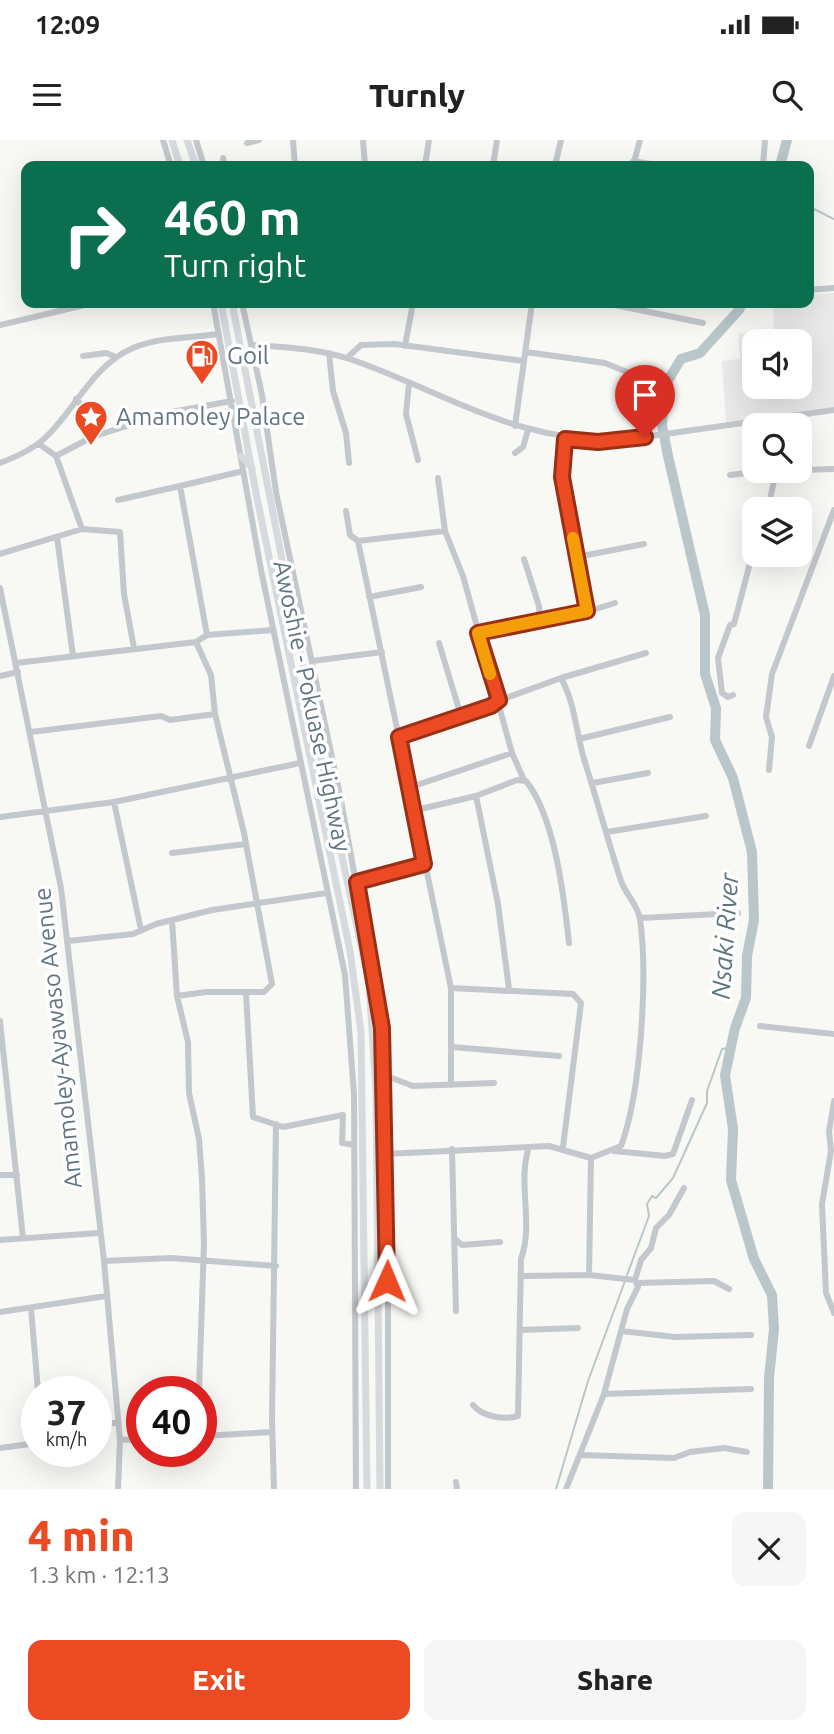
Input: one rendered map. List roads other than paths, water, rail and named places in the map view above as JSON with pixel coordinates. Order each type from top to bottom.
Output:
[{"type":"main road","points":[[172,140],[178,161]]},
{"type":"main road","points":[[187,140],[193,161]]},
{"type":"main road","name":"Awoshie - Pokuase Highway","points":[[222,308],[331,869],[350,951],[361,1032],[367,1489]]},
{"type":"main road","name":"Awoshie - Pokuase Highway","points":[[233,308],[369,983],[376,1122],[380,1489]]},
{"type":"main road","points":[[241,456],[252,468]]},
{"type":"main road","points":[[336,823],[341,800]]},
{"type":"main road","points":[[364,1117],[376,1122]]},
{"type":"main road","points":[[367,1432],[380,1434]]},
{"type":"street","points":[[163,140],[169,161]]},
{"type":"street","points":[[196,140],[202,161]]},
{"type":"street","points":[[247,143],[259,140]]},
{"type":"street","points":[[293,140],[295,161]]},
{"type":"street","points":[[363,140],[365,161]]},
{"type":"street","points":[[426,161],[429,140]]},
{"type":"street","points":[[494,161],[497,140]]},
{"type":"street","points":[[556,161],[561,140]]},
{"type":"street","points":[[634,161],[640,140]]},
{"type":"street","points":[[763,161],[765,140]]},
{"type":"street","points":[[814,290],[834,288]]},
{"type":"street","points":[[0,325],[72,308]]},
{"type":"street","points":[[214,308],[272,630],[345,975],[354,1094],[356,1489]]},
{"type":"street","points":[[243,308],[276,492],[341,800],[375,979],[384,1075],[388,1489]]},
{"type":"street","points":[[405,346],[411,308]]},
{"type":"street","points":[[515,426],[531,308]]},
{"type":"street","points":[[630,308],[703,323]]},
{"type":"street","points":[[0,463],[39,444],[76,399],[117,357],[146,344],[219,334]]},
{"type":"street","points":[[251,345],[278,345],[347,358],[515,426],[565,439],[598,442],[834,410]]},
{"type":"street","points":[[347,358],[361,345],[405,346],[524,361]]},
{"type":"street","points":[[526,352],[605,363],[627,372]]},
{"type":"street","points":[[83,356],[106,353],[117,357]]},
{"type":"street","points":[[329,353],[333,391],[346,433],[349,463]]},
{"type":"street","points":[[409,383],[407,414],[418,460]]},
{"type":"street","points":[[76,399],[92,420],[95,432],[92,437]]},
{"type":"street","points":[[56,456],[92,437],[171,411],[232,401]]},
{"type":"street","points":[[515,453],[523,447],[528,430]]},
{"type":"street","points":[[565,439],[562,477],[587,611]]},
{"type":"street","points":[[39,444],[56,456],[82,529]]},
{"type":"street","points":[[812,470],[834,469]]},
{"type":"street","points":[[118,500],[243,471]]},
{"type":"street","points":[[730,475],[742,474]]},
{"type":"street","points":[[439,478],[445,531],[464,576],[512,753],[524,780],[531,788],[558,859],[569,943]]},
{"type":"street","points":[[180,486],[207,635]]},
{"type":"street","points":[[769,770],[772,737],[766,717],[772,674],[834,510]]},
{"type":"street","points":[[346,511],[351,535],[358,541],[412,811],[451,988],[452,1085]]},
{"type":"street","points":[[0,554],[82,529],[118,531],[121,534],[124,594],[134,648]]},
{"type":"street","points":[[358,541],[445,531]]},
{"type":"street","points":[[57,537],[73,656]]},
{"type":"street","points":[[577,557],[644,544]]},
{"type":"street","points":[[524,559],[539,606],[540,621]]},
{"type":"street","points":[[733,695],[728,696],[722,692],[718,658],[730,625],[734,624],[739,610],[749,567]]},
{"type":"street","points":[[369,597],[421,587]]},
{"type":"street","name":"Amamoley-Ayawaso Avenue","points":[[0,591],[48,812],[68,942],[104,1261],[120,1440],[118,1489]]},
{"type":"street","points":[[478,633],[615,603]]},
{"type":"street","points":[[16,663],[196,642],[207,635],[272,630]]},
{"type":"street","points":[[177,996],[206,992],[264,992],[272,984],[246,844],[215,714],[211,675],[196,642]]},
{"type":"street","points":[[439,643],[461,716]]},
{"type":"street","points":[[312,661],[382,652]]},
{"type":"street","points":[[399,737],[561,678],[646,653]]},
{"type":"street","points":[[0,676],[18,672]]},
{"type":"street","points":[[809,746],[834,676]]},
{"type":"street","points":[[385,1154],[452,1149],[563,1147],[572,1155],[591,1158],[621,1146],[634,1094],[642,1002],[640,918],[622,885],[579,739],[575,715],[561,678]]},
{"type":"street","points":[[824,706],[834,709]]},
{"type":"street","points":[[31,732],[161,716],[170,720],[215,714]]},
{"type":"street","points":[[579,739],[670,717]]},
{"type":"street","points":[[408,788],[512,753]]},
{"type":"street","points":[[0,817],[114,802],[300,763]]},
{"type":"street","points":[[593,783],[648,773]]},
{"type":"street","points":[[412,811],[476,796],[524,780]]},
{"type":"street","points":[[476,796],[498,904],[509,989]]},
{"type":"street","points":[[114,802],[141,930]]},
{"type":"street","points":[[607,832],[705,816]]},
{"type":"street","points":[[172,853],[246,844]]},
{"type":"street","points":[[357,882],[424,864]]},
{"type":"street","points":[[68,942],[106,938],[172,920],[256,902],[327,893]]},
{"type":"street","points":[[640,918],[738,913]]},
{"type":"street","points":[[172,920],[177,996],[188,1042],[189,1093],[199,1139],[203,1260],[199,1376]]},
{"type":"street","points":[[451,988],[573,994],[581,1003],[563,1147]]},
{"type":"street","points":[[246,993],[253,1117],[283,1127],[343,1115],[342,1143],[354,1145]]},
{"type":"street","points":[[0,1021],[23,1238]]},
{"type":"street","points":[[760,1026],[834,1034]]},
{"type":"street","points":[[452,1047],[559,1056]]},
{"type":"street","points":[[384,1075],[413,1086],[494,1083]]},
{"type":"street","points":[[611,1151],[665,1156],[673,1154],[692,1100]]},
{"type":"street","points":[[834,1101],[829,1132],[833,1151],[822,1217],[827,1265],[826,1293],[834,1313]]},
{"type":"street","points":[[0,1110],[10,1111]]},
{"type":"street","points":[[274,1489],[272,1432],[276,1266],[273,1224],[276,1124]]},
{"type":"street","points":[[473,1405],[477,1410],[501,1418],[518,1416],[522,1259],[526,1246],[526,1156],[529,1147]]},
{"type":"street","points":[[452,1149],[451,1195],[455,1239],[456,1311]]},
{"type":"street","points":[[589,1275],[591,1158]]},
{"type":"street","points":[[0,1175],[17,1175]]},
{"type":"street","points":[[566,1489],[604,1394],[636,1281],[656,1228],[669,1214],[684,1188]]},
{"type":"street","points":[[0,1240],[99,1233]]},
{"type":"street","points":[[455,1239],[462,1245],[500,1242]]},
{"type":"street","points":[[104,1261],[203,1260],[276,1266]]},
{"type":"street","points":[[523,1276],[589,1275],[636,1281],[714,1282],[729,1289]]},
{"type":"street","points":[[0,1312],[106,1296]]},
{"type":"street","points":[[31,1308],[37,1376]]},
{"type":"street","points":[[520,1330],[578,1328]]},
{"type":"street","points":[[622,1331],[675,1338],[751,1335]]},
{"type":"street","points":[[604,1394],[751,1389]]},
{"type":"street","points":[[112,1423],[118,1423]]},
{"type":"street","points":[[217,1435],[272,1432]]},
{"type":"street","points":[[120,1440],[126,1440]]},
{"type":"street","points":[[0,1448],[21,1445]]},
{"type":"street","points":[[580,1455],[674,1458],[724,1448],[747,1452]]},
{"type":"waterway","name":"Nsaki River","points":[[781,161],[787,140]]},
{"type":"waterway","points":[[814,209],[834,219]]},
{"type":"waterway","name":"Nsaki River","points":[[740,308],[700,353],[681,359],[655,402],[663,410],[662,425],[668,456],[705,615],[705,674],[716,708],[715,740],[733,778],[752,852],[754,920],[747,956],[746,998],[735,1028],[725,1075],[733,1129],[731,1180],[754,1259],[772,1295],[774,1329],[769,1378],[768,1489]]},
{"type":"waterway","points":[[627,1275],[649,1216],[647,1204],[652,1196],[656,1198],[673,1178],[707,1103],[707,1091],[722,1049],[731,1047]]},
{"type":"waterway","points":[[556,1489],[588,1381],[625,1281]]},
{"type":"place","name":"Goil","points":[[202,386]]},
{"type":"place","name":"Amamoley Palace","points":[[91,447]]}]
